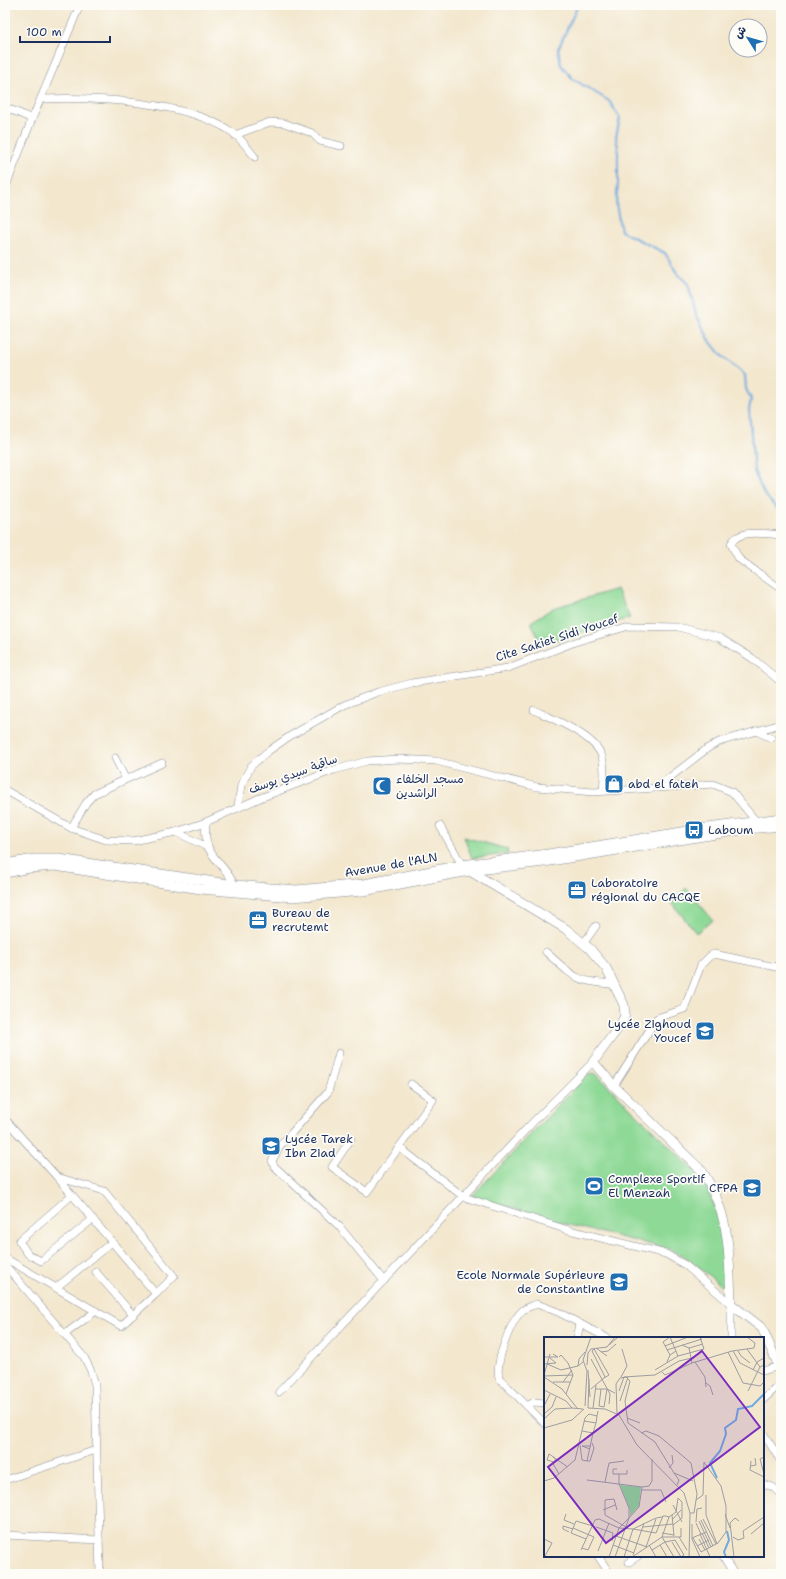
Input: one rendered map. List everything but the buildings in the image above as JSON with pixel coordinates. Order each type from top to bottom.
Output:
[{"type":"main road","points":[[5,873],[30,868],[55,866],[292,897],[336,894],[363,891],[466,868],[544,862],[756,824],[781,818]]},
{"type":"main road","points":[[756,824],[781,826]]},
{"type":"main road","points":[[5,864],[35,859],[59,859],[235,889]]},
{"type":"main road","points":[[466,868],[566,929],[606,968],[624,1005],[625,1015],[621,1024],[593,1062],[614,1086],[702,1171],[716,1194],[724,1215],[728,1241],[731,1304],[762,1328],[780,1369]]},
{"type":"street","points":[[5,189],[30,124],[80,5]]},
{"type":"street","points":[[41,99],[64,98],[159,107],[204,118],[216,123],[235,135],[255,157]]},
{"type":"street","points":[[5,107],[30,118],[30,124]]},
{"type":"street","points":[[235,135],[270,122],[284,123],[312,134],[320,141],[341,146]]},
{"type":"street","points":[[781,536],[749,534],[734,539],[731,544],[737,555],[752,569],[781,589]]},
{"type":"street","name":"Cite Sakiet Sidi Youcef","points":[[238,806],[241,784],[251,766],[267,752],[344,705],[378,692],[412,683],[508,668],[575,642],[629,626],[643,625],[678,628],[720,638],[752,658],[781,682]]},
{"type":"street","points":[[534,710],[572,729],[595,746],[602,756],[604,791]]},
{"type":"street","points":[[656,788],[708,748],[730,738],[781,724]]},
{"type":"street","points":[[756,731],[771,738]]},
{"type":"street","points":[[115,758],[125,778]]},
{"type":"street","name":"ساقية سيدي يوسف","points":[[5,790],[71,828],[106,840],[126,841],[176,832],[206,822],[238,806],[334,770],[368,761],[398,759],[436,761],[537,787],[604,791],[713,784],[732,792],[756,824]]},
{"type":"street","points":[[71,828],[86,803],[94,794],[125,778],[162,763]]},
{"type":"street","points":[[206,822],[204,835],[207,847],[235,889]]},
{"type":"street","points":[[440,826],[466,868]]},
{"type":"street","points":[[176,832],[207,847]]},
{"type":"street","points":[[583,944],[596,926]]},
{"type":"street","points":[[546,952],[572,976],[582,981],[614,984]]},
{"type":"street","points":[[614,1086],[657,1018],[680,1012],[687,1005],[689,993],[701,966],[710,956],[721,954],[781,968]]},
{"type":"street","points":[[339,1053],[330,1087],[280,1146],[272,1161],[274,1166],[353,1241],[384,1281]]},
{"type":"street","points":[[279,1392],[532,1123],[593,1062]]},
{"type":"street","points":[[351,1139],[332,1167],[367,1192],[434,1100],[411,1084]]},
{"type":"street","points":[[5,1119],[57,1176],[156,1294]]},
{"type":"street","points":[[400,1148],[464,1197],[565,1230],[666,1254],[685,1265],[731,1304],[731,1337]]},
{"type":"street","points":[[5,1258],[57,1287],[121,1326],[174,1276],[104,1191],[57,1176]]},
{"type":"street","points":[[72,1195],[19,1241],[28,1254],[41,1261],[93,1219]]},
{"type":"street","points":[[57,1287],[112,1242]]},
{"type":"street","points":[[5,1265],[84,1357],[91,1371],[94,1385],[100,1574]]},
{"type":"street","points":[[96,1272],[133,1315]]},
{"type":"street","points":[[544,1423],[499,1378],[499,1360],[514,1321],[522,1310],[537,1304],[558,1312],[605,1337]]},
{"type":"street","points":[[65,1334],[96,1311]]},
{"type":"street","points":[[577,1337],[580,1324]]},
{"type":"street","points":[[764,1371],[780,1369]]},
{"type":"street","points":[[764,1399],[781,1383]]},
{"type":"street","points":[[527,1406],[534,1402],[544,1403]]},
{"type":"street","points":[[764,1435],[781,1461]]},
{"type":"street","points":[[5,1480],[96,1450]]},
{"type":"street","points":[[764,1484],[773,1487],[781,1495]]},
{"type":"street","points":[[5,1535],[99,1540]]},
{"type":"street","points":[[599,1557],[609,1573]]},
{"type":"street","points":[[629,1562],[636,1557]]},
{"type":"street","points":[[723,1557],[734,1574]]},
{"type":"green space","points":[[617,589],[630,618],[565,638],[540,642],[531,622],[553,608]]},
{"type":"green space","points":[[464,837],[507,849],[508,854],[472,858]]},
{"type":"green space","points":[[686,888],[713,920],[696,933],[671,902]]},
{"type":"green space","name":"Complexe Sportif El Menzah","points":[[595,1073],[701,1177],[718,1213],[723,1243],[726,1290],[689,1259],[669,1249],[569,1225],[472,1196],[588,1074]]},
{"type":"waterway","points":[[578,5],[558,49],[561,65],[573,79],[609,101],[620,118],[616,137],[618,148],[618,183],[616,204],[621,231],[665,253],[677,273],[688,284],[696,314],[710,341],[721,355],[745,375],[746,389],[751,399],[749,410],[754,471],[763,492],[775,507],[781,509]]},
{"type":"place","name":"abd el fateh","points":[[614,784]]},
{"type":"place","name":"مسجد الخلفاء الراشدين","points":[[382,786]]},
{"type":"place","name":"Laboum","points":[[694,830]]},
{"type":"place","name":"Laboratoire régional du CACQE","points":[[577,890]]},
{"type":"place","name":"Bureau de recrutemt","points":[[258,920]]},
{"type":"place","name":"Lycée Zighoud Youcef","points":[[705,1031]]},
{"type":"place","name":"Lycée Tarek Ibn Ziad","points":[[271,1146]]},
{"type":"place","name":"Complexe Sportif El Menzah","points":[[594,1186]]},
{"type":"place","name":"CFPA","points":[[752,1188]]},
{"type":"place","name":"Ecole Normale Supérieure de Constantine","points":[[619,1282]]}]
